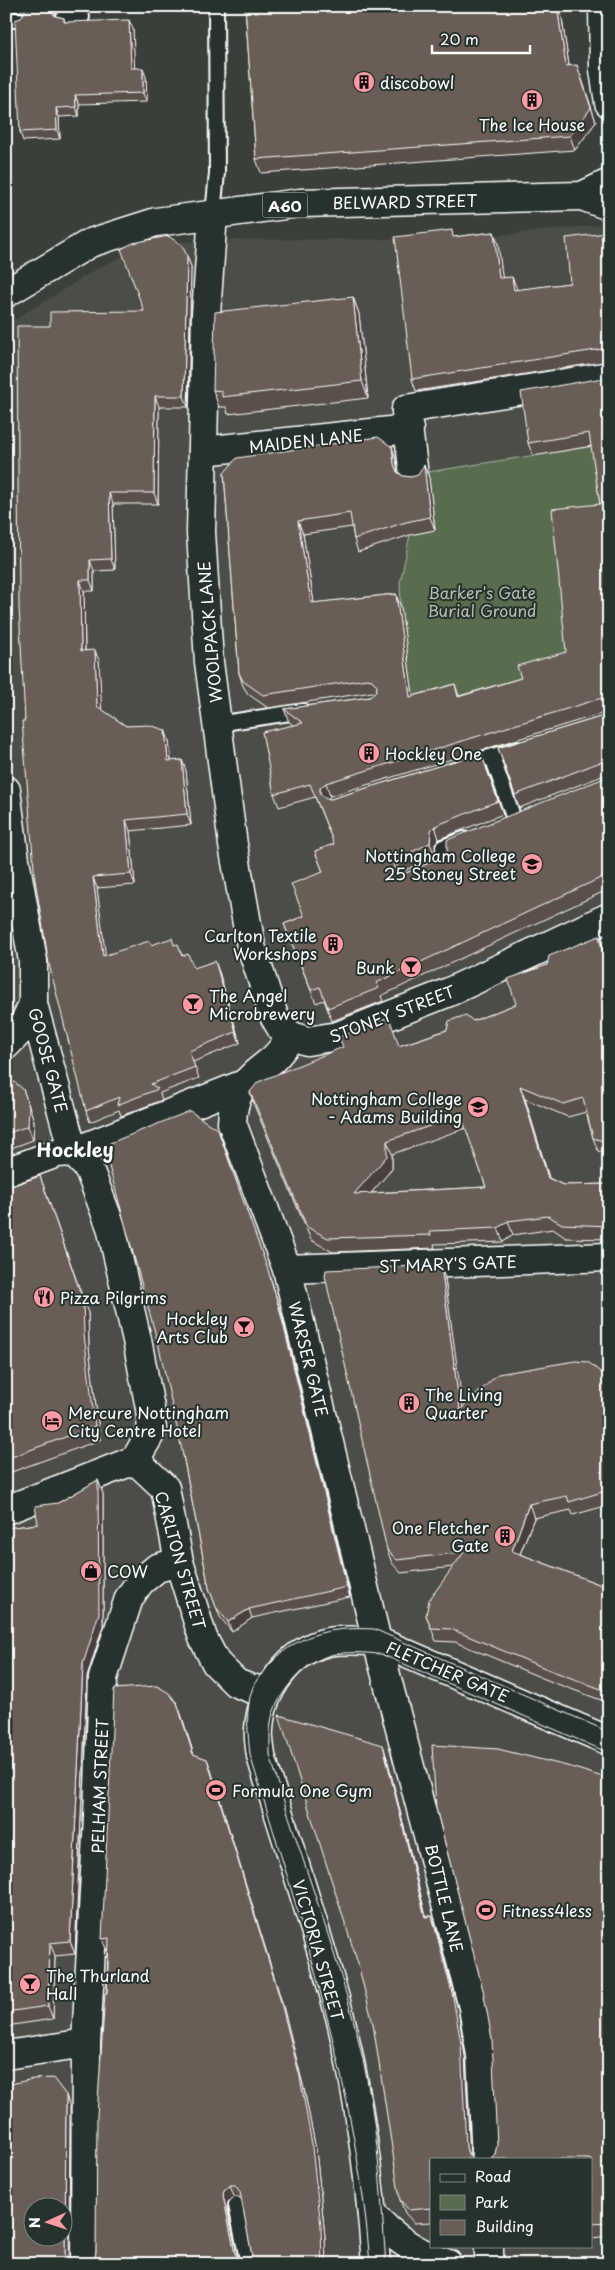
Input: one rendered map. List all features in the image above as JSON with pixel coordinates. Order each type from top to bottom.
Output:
[{"type":"main road","points":[[604,6],[604,70],[609,103]]},
{"type":"main road","name":"A60","points":[[582,196],[609,183]]},
{"type":"main road","name":"BELWARD STREET","points":[[6,294],[90,243],[156,222],[300,203],[582,196]]},
{"type":"main road","points":[[582,196],[609,206]]},
{"type":"main road","name":"WOOLPACK LANE","points":[[213,214],[206,314],[201,532],[209,662],[233,845],[251,946],[274,1016],[281,1028],[292,1036]]},
{"type":"main road","name":"MAIDEN LANE","points":[[203,451],[411,416],[609,376]]},
{"type":"main road","points":[[411,416],[414,475]]},
{"type":"main road","name":"GOOSE GATE","points":[[6,790],[15,860],[33,961],[33,1004],[73,1152]]},
{"type":"main road","name":"STONEY STREET","points":[[292,1036],[307,1041],[338,1036],[449,992],[609,918]]},
{"type":"main road","points":[[6,1045],[22,1030],[33,1004]]},
{"type":"main road","points":[[6,1172],[57,1153],[73,1152],[244,1084],[253,1073],[273,1059],[292,1036]]},
{"type":"main road","name":"WARSER GATE","points":[[244,1084],[232,1104],[232,1123],[287,1269],[377,1641]]},
{"type":"main road","points":[[6,1510],[135,1460],[152,1431],[150,1408],[137,1340],[111,1227],[89,1169],[73,1152]]},
{"type":"main road","name":"ST MARY'S GATE","points":[[287,1269],[609,1257]]},
{"type":"main road","name":"CARLTON STREET","points":[[135,1460],[165,1488],[179,1562],[203,1638],[216,1663],[236,1684],[252,1690],[268,1690]]},
{"type":"main road","name":"PELHAM STREET","points":[[85,2264],[86,2043],[98,1816],[102,1678],[129,1598],[140,1582],[158,1568],[179,1562]]},
{"type":"main road","name":"FLETCHER GATE","points":[[268,1690],[286,1668],[305,1651],[327,1642],[377,1641],[609,1741]]},
{"type":"main road","name":"BOTTLE LANE","points":[[377,1641],[474,2007],[481,2055],[486,2158]]},
{"type":"main road","name":"VICTORIA STREET","points":[[268,1690],[258,1730],[261,1756],[340,2017],[358,2105],[372,2214],[376,2264]]},
{"type":"main road","points":[[19,2052],[86,2043]]},
{"type":"main road","points":[[372,2214],[383,2226],[410,2246],[448,2264]]},
{"type":"main road","points":[[489,2248],[489,2264]]},
{"type":"lane","points":[[213,214],[217,173],[216,6]]},
{"type":"lane","points":[[63,18],[82,17]]},
{"type":"lane","points":[[217,724],[314,709]]},
{"type":"lane","points":[[455,768],[528,746]]},
{"type":"lane","points":[[492,757],[514,819]]},
{"type":"lane","points":[[416,874],[444,862],[443,847],[479,833]]},
{"type":"lane","points":[[236,2204],[248,2264]]},
{"type":"shaded area","points":[[609,224],[609,2264],[6,2264],[6,325],[100,267],[131,252],[163,243],[224,240],[404,239],[513,234]]},
{"type":"green space","name":"Barker's Gate Burial Ground","points":[[594,446],[602,495],[571,664],[383,719],[410,677],[401,608],[400,583],[410,535],[434,530],[428,472]]},
{"type":"building","points":[[24,6],[52,6],[51,10],[55,16],[64,18],[64,22],[129,20],[131,68],[143,68],[143,93],[75,95],[76,107],[56,108],[57,130],[20,132],[15,20],[21,18],[25,11]]},
{"type":"building","name":"discobowl","points":[[245,6],[557,6],[566,66],[577,65],[591,108],[570,136],[256,159]]},
{"type":"building","points":[[452,230],[453,237],[494,232],[499,278],[512,277],[514,290],[570,283],[566,238],[606,233],[609,260],[609,349],[412,379],[395,237]]},
{"type":"building","points":[[168,236],[182,245],[187,256],[184,396],[155,396],[154,493],[109,493],[111,559],[90,560],[90,580],[80,580],[81,651],[95,650],[97,706],[126,726],[149,725],[165,730],[168,761],[182,760],[187,814],[126,820],[131,874],[93,877],[103,956],[149,941],[151,945],[172,938],[174,945],[178,944],[182,956],[188,954],[194,968],[215,961],[236,1032],[189,1051],[195,1067],[151,1084],[158,1089],[117,1105],[119,1097],[86,1111],[49,964],[35,880],[22,721],[25,721],[19,607],[17,326],[50,326],[50,312],[144,311],[121,249],[133,243]]},
{"type":"building","points":[[353,297],[362,381],[222,397],[222,391],[213,390],[215,312]]},
{"type":"building","points":[[609,377],[609,700],[602,698],[326,783],[320,788],[320,794],[326,799],[331,799],[481,753],[498,801],[435,826],[431,830],[430,843],[395,860],[394,864],[397,872],[406,873],[443,857],[447,853],[447,840],[607,777],[608,767],[602,762],[515,795],[498,748],[609,714],[609,874],[376,983],[379,988],[328,1008],[320,987],[311,990],[284,924],[304,916],[291,884],[323,872],[315,851],[334,844],[310,784],[274,794],[262,732],[303,723],[284,709],[370,697],[376,692],[377,686],[372,680],[367,679],[263,695],[243,681],[239,673],[224,473],[237,458],[378,437],[392,447],[397,472],[403,476],[411,477],[418,475],[424,465],[430,517],[406,522],[354,539],[350,513],[298,521],[311,603],[396,594],[410,697],[455,684],[458,697],[521,678],[517,666],[566,652],[552,509],[600,504],[589,433],[528,443],[521,392]]},
{"type":"building","name":"Nottingham College - Adams Building","points":[[599,936],[609,977],[609,1143],[593,1138],[583,1098],[563,1104],[520,1086],[548,1178],[563,1185],[609,1184],[609,1226],[562,1224],[548,1216],[508,1221],[498,1228],[430,1231],[431,1235],[328,1238],[307,1227],[250,1092],[258,1082],[343,1047],[339,1037],[389,1017],[399,1046],[447,1030],[449,1021],[466,1015],[473,1021],[516,1004],[508,979],[547,965],[549,956]],"holes":[[[461,1115],[486,1187],[354,1194],[387,1156],[387,1141]]]},
{"type":"building","points":[[6,1081],[14,1082],[23,1089],[29,1107],[28,1126],[6,1134]]},
{"type":"building","points":[[190,1111],[218,1130],[268,1270],[280,1311],[347,1587],[249,1609],[228,1622],[216,1607],[209,1588],[183,1455],[159,1347],[107,1159],[110,1143]]},
{"type":"building","points":[[40,1176],[83,1300],[84,1334],[95,1426],[6,1459],[6,1188]]},
{"type":"building","points":[[441,1265],[460,1410],[498,1374],[575,1361],[588,1362],[609,1379],[609,1490],[569,1502],[567,1496],[529,1504],[512,1551],[609,1588],[609,1692],[547,1669],[451,1629],[431,1628],[426,1615],[429,1600],[464,1552],[397,1560],[387,1550],[325,1276],[326,1270]]},
{"type":"building","points":[[98,1480],[99,1613],[83,1664],[70,1941],[50,1943],[48,2006],[6,2012],[6,1528],[38,1524],[35,1506],[58,1503]]},
{"type":"building","points":[[157,1686],[169,1693],[177,1703],[193,1754],[207,1759],[279,1995],[300,2077],[311,2139],[321,2226],[322,2264],[91,2264],[94,2261],[96,2252],[97,2116],[105,1993],[107,1993],[109,1938],[102,1939],[114,1689]],"holes":[[[230,2185],[235,2185],[240,2192],[252,2256],[246,2261],[241,2261],[235,2254],[223,2195],[224,2190]]]},
{"type":"building","points":[[279,1715],[383,1745],[425,1917],[432,1916],[453,1997],[461,2044],[466,2147],[468,2154],[472,2158],[430,2158],[430,2208],[409,2210],[400,2200],[373,2024],[358,1964]]},
{"type":"building","points":[[432,1745],[498,1749],[571,1767],[609,1779],[609,2223],[592,2224],[592,2158],[491,2158],[495,2154],[497,2145],[492,2039],[483,1990],[436,1808]]},
{"type":"building","points":[[53,2078],[66,2095],[65,2198],[22,2198],[22,2248],[65,2248],[65,2253],[71,2264],[6,2264],[6,2085],[33,2079]]},
{"type":"tram line","points":[[370,2264],[363,2198],[340,2070],[307,1943],[250,1755],[248,1714],[253,1686],[263,1671],[283,1652],[306,1638],[345,1629],[374,1629],[609,1732]]},
{"type":"tram line","points":[[386,2264],[377,2148],[367,2079],[358,2038],[335,1956],[270,1755],[270,1729],[273,1713],[288,1686],[304,1670],[321,1659],[343,1653],[381,1654],[609,1753]]},
{"type":"place","name":"discobowl","points":[[364,82]]},
{"type":"place","name":"The Ice House","points":[[532,100]]},
{"type":"place","name":"Hockley One","points":[[369,753]]},
{"type":"place","name":"Nottingham College 25 Stoney Street","points":[[532,864]]},
{"type":"place","name":"Carlton Textile Workshops","points":[[333,944]]},
{"type":"place","name":"Bunk","points":[[411,967]]},
{"type":"place","name":"The Angel Microbrewery","points":[[193,1004]]},
{"type":"place","name":"Nottingham College - Adams Building","points":[[478,1107]]},
{"type":"place","name":"Pizza Pilgrims","points":[[44,1297]]},
{"type":"place","name":"Hockley Arts Club","points":[[244,1327]]},
{"type":"place","name":"The Living Quarter","points":[[409,1403]]},
{"type":"place","name":"Mercure Nottingham City Centre Hotel","points":[[52,1421]]},
{"type":"place","name":"One Fletcher Gate","points":[[505,1536]]},
{"type":"place","name":"COW","points":[[91,1571]]},
{"type":"place","name":"Formula One Gym","points":[[216,1790]]},
{"type":"place","name":"Fitness4less","points":[[486,1910]]},
{"type":"place","name":"The Thurland Hall","points":[[30,1984]]},
{"type":"district","name":"Hockley","points":[[75,1149]]}]
